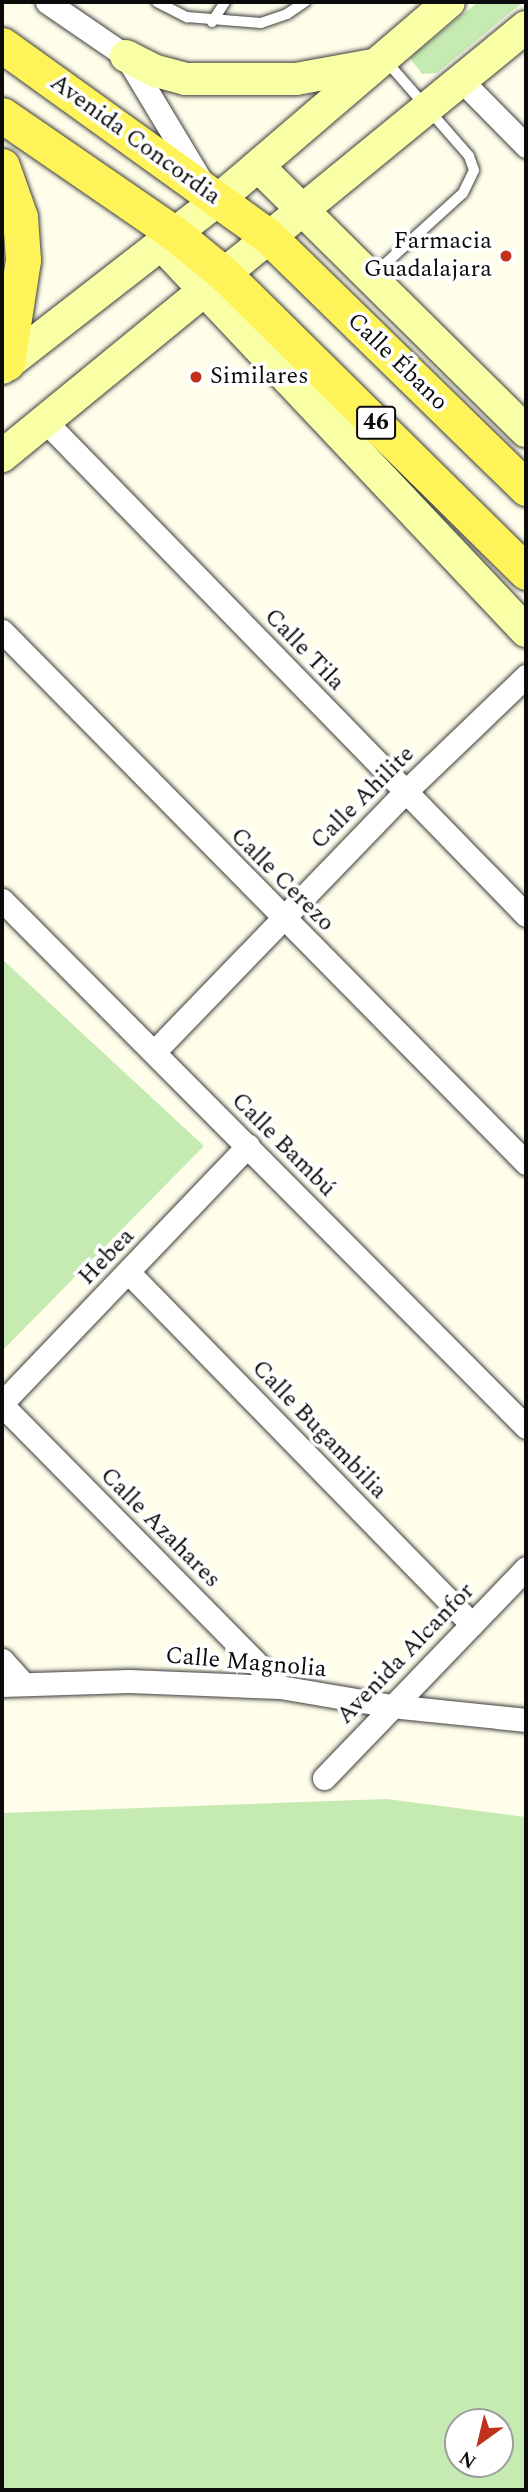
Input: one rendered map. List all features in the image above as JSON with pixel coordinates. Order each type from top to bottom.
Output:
[{"type":"main road","name":"Avenida Concordia","points":[[2,45],[268,236]]},
{"type":"main road","name":"46","points":[[2,115],[168,239],[526,572]]},
{"type":"main road","points":[[2,166],[20,217],[23,261],[4,365]]},
{"type":"main road","name":"Calle Ébano","points":[[268,236],[526,488]]},
{"type":"street","points":[[47,2],[125,56],[156,71],[185,79],[296,79],[379,62]]},
{"type":"street","points":[[4,365],[168,239],[211,194],[258,166],[449,2]]},
{"type":"street","points":[[2,456],[526,27]]},
{"type":"street","points":[[125,56],[211,194]]},
{"type":"street","points":[[461,80],[526,146]]},
{"type":"street","points":[[258,166],[303,207],[526,431]]},
{"type":"street","points":[[215,284],[526,631]]},
{"type":"street","name":"Calle Tila","points":[[45,421],[526,915]]},
{"type":"street","name":"Calle Cerezo","points":[[2,631],[526,1163]]},
{"type":"street","name":"Calle Ahilite","points":[[154,1052],[405,792],[526,677]]},
{"type":"street","name":"Calle Bambú","points":[[6,912],[154,1052],[526,1427]]},
{"type":"street","name":"Hebea","points":[[2,1404],[248,1146]]},
{"type":"street","name":"Calle Bugambilia","points":[[129,1273],[472,1624]]},
{"type":"street","name":"Calle Azahares","points":[[2,1404],[280,1687]]},
{"type":"street","name":"Avenida Alcanfor","points":[[324,1777],[526,1568]]},
{"type":"street","points":[[2,1660],[13,1684]]},
{"type":"street","name":"Calle Magnolia","points":[[13,1684],[280,1687],[391,1706],[526,1720]]},
{"type":"lane","points":[[157,2],[187,17],[212,22],[261,23],[287,14],[305,2]]},
{"type":"lane","points":[[212,22],[226,2]]},
{"type":"lane","points":[[371,276],[470,184],[474,170],[469,156],[427,108],[379,62]]},
{"type":"green space","points":[[478,2],[523,2],[437,73],[422,74],[410,58]]},
{"type":"green space","points":[[2,959],[204,1146],[2,1351]]},
{"type":"green space","points":[[387,1799],[526,1817],[526,2490],[2,2490],[2,1813]]},
{"type":"place","name":"Farmacia Guadalajara","points":[[506,256]]},
{"type":"place","name":"Similares","points":[[196,377]]}]
